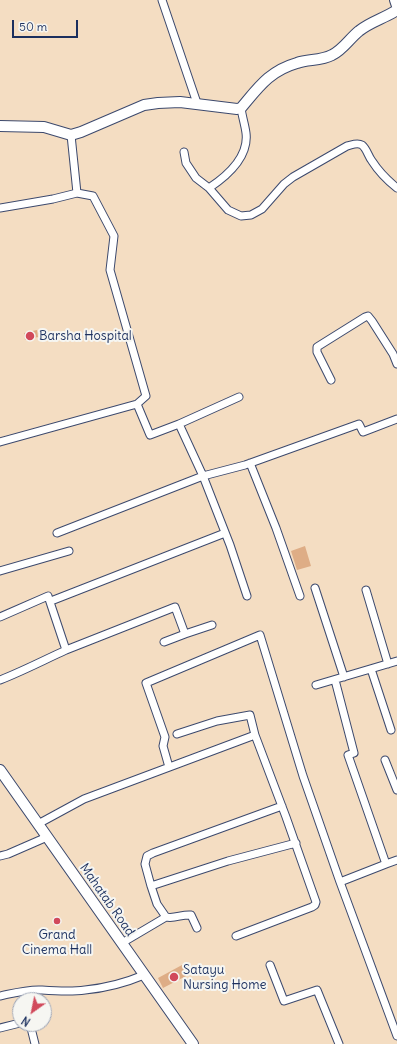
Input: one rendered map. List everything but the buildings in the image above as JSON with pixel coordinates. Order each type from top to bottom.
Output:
[{"type":"street","points":[[162,0],[197,103]]},
{"type":"street","points":[[395,0],[397,6]]},
{"type":"street","points":[[0,126],[44,127],[71,135],[144,105],[180,102],[237,109],[241,108],[266,78],[280,69],[298,62],[331,56],[338,52],[360,30],[397,10]]},
{"type":"street","points":[[209,188],[222,179],[233,168],[245,147],[246,134],[241,108]]},
{"type":"street","points":[[71,135],[77,192]]},
{"type":"street","points":[[184,152],[186,163],[196,178],[209,188],[228,210],[240,216],[251,215],[262,209],[284,184],[293,177],[347,146],[355,144],[360,144],[366,149],[370,159],[384,178],[397,188]]},
{"type":"street","points":[[0,208],[53,199],[77,192],[93,196],[114,236],[110,270],[146,396],[137,404],[0,442]]},
{"type":"street","points":[[331,380],[317,352],[317,348],[368,316],[393,354],[397,364]]},
{"type":"street","points":[[137,404],[150,435],[240,397]]},
{"type":"street","points":[[57,533],[203,476],[250,463],[359,424],[363,432],[397,419]]},
{"type":"street","points":[[179,424],[203,476],[226,533],[247,596]]},
{"type":"street","points":[[250,463],[276,528],[300,596]]},
{"type":"street","points":[[51,601],[226,533]]},
{"type":"street","points":[[0,570],[70,551]]},
{"type":"street","points":[[315,588],[344,677]]},
{"type":"street","points":[[366,590],[388,664]]},
{"type":"street","points":[[0,617],[48,596],[51,601],[66,650]]},
{"type":"street","points":[[0,680],[19,673],[66,650],[175,607],[185,634]]},
{"type":"street","points":[[164,642],[212,625]]},
{"type":"street","points":[[169,767],[163,746],[165,737],[146,683],[260,635],[303,776],[340,882],[397,1036]]},
{"type":"street","points":[[316,685],[397,661]]},
{"type":"street","points":[[371,669],[391,730]]},
{"type":"street","points":[[335,680],[354,753],[348,755],[386,864]]},
{"type":"street","points":[[177,734],[217,721],[250,715],[255,735],[296,843],[315,899],[315,905],[236,936]]},
{"type":"street","points":[[38,824],[84,799],[255,735]]},
{"type":"street","points":[[385,760],[397,790]]},
{"type":"street","name":"Mahatab Road","points":[[0,770],[193,1044]]},
{"type":"street","points":[[166,917],[157,904],[151,886],[145,864],[147,856],[282,806]]},
{"type":"street","points":[[0,856],[47,837]]},
{"type":"street","points":[[151,886],[228,861],[296,843]]},
{"type":"street","points":[[340,882],[397,860]]},
{"type":"street","points":[[122,943],[166,917],[173,918],[188,914],[191,915],[197,928]]},
{"type":"street","points":[[270,965],[284,1001],[317,990],[339,1044]]},
{"type":"street","points":[[0,996],[21,991],[85,990],[124,983],[144,975]]},
{"type":"street","points":[[0,1028],[12,1025]]},
{"type":"street","points":[[32,1032],[35,1044]]},
{"type":"place","name":"Barsha Hospital","points":[[30,336]]},
{"type":"place","name":"Grand Cinema Hall","points":[[57,921]]},
{"type":"place","name":"Satayu Nursing Home","points":[[174,977]]}]
